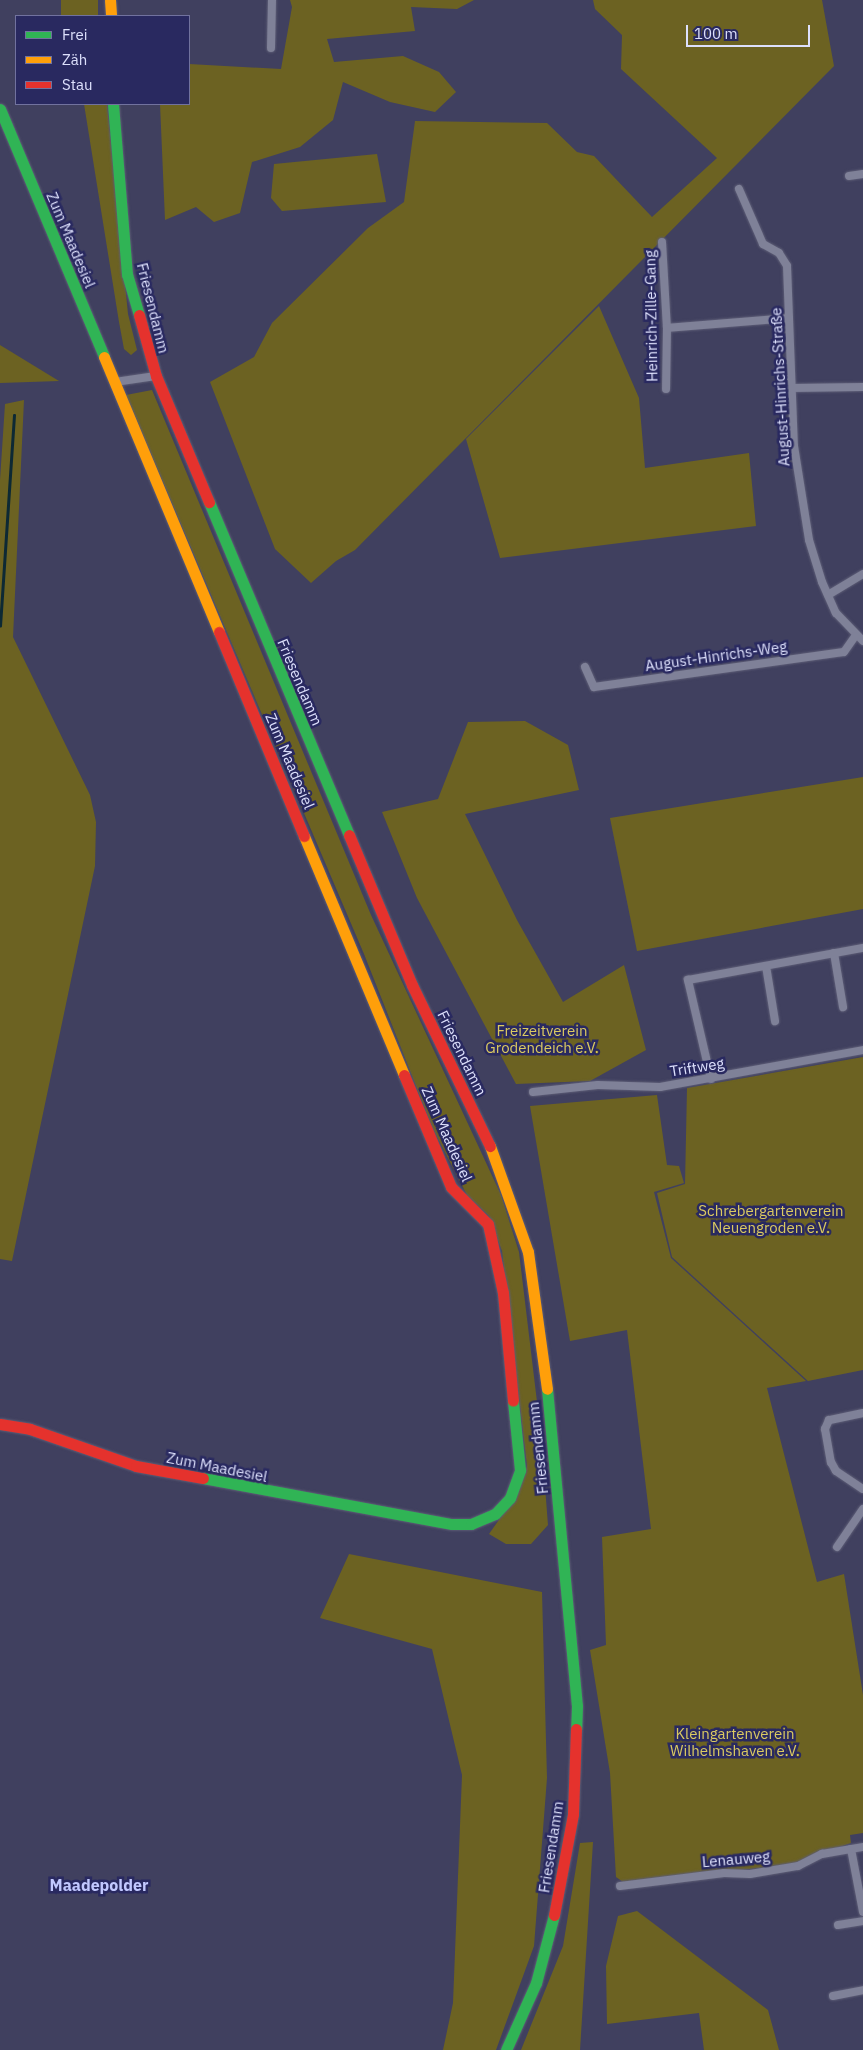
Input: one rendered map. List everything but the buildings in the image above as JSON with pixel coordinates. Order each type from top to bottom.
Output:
[{"type":"main road","points":[[110,0],[111,15]]},
{"type":"main road","name":"Friesendamm","points":[[113,105],[127,274],[156,376],[412,985],[484,1132],[508,1190],[528,1252],[545,1369],[565,1570],[576,1726],[573,1814],[556,1908],[536,1983],[506,2050]]},
{"type":"main road","name":"Zum Maadesiel","points":[[0,109],[451,1187],[488,1224],[503,1292],[520,1475],[510,1498],[495,1514],[470,1524],[452,1524],[136,1466],[30,1429],[0,1424]]},
{"type":"street","points":[[271,48],[272,0]]},
{"type":"street","points":[[849,176],[863,174]]},
{"type":"street","name":"August-Hinrichs-Straße","points":[[739,189],[764,244],[779,253],[787,266],[794,446],[809,540],[836,613],[855,636],[863,641]]},
{"type":"street","name":"Heinrich-Zille-Gang","points":[[662,242],[667,328],[666,389]]},
{"type":"street","points":[[667,328],[789,318]]},
{"type":"street","points":[[115,382],[156,376]]},
{"type":"street","points":[[791,388],[863,387]]},
{"type":"street","points":[[828,594],[863,574]]},
{"type":"street","name":"August-Hinrichs-Weg","points":[[585,667],[594,687],[844,652],[855,636]]},
{"type":"street","points":[[712,1079],[688,980],[863,948]]},
{"type":"street","points":[[834,953],[843,1007]]},
{"type":"street","points":[[766,966],[775,1021]]},
{"type":"street","name":"Triftweg","points":[[533,1092],[598,1085],[660,1087],[863,1050]]},
{"type":"street","points":[[863,1413],[829,1420],[825,1429],[834,1466],[863,1489]]},
{"type":"street","points":[[837,1548],[863,1509]]},
{"type":"street","name":"Lenauweg","points":[[620,1886],[724,1874],[750,1874],[798,1866],[822,1854],[863,1847]]},
{"type":"street","points":[[852,1849],[863,1912]]},
{"type":"street","points":[[838,1925],[863,1921]]},
{"type":"street","points":[[833,1996],[863,1990]]},
{"type":"green space","points":[[61,0],[98,0],[98,15],[61,15]]},
{"type":"green space","points":[[290,0],[474,0],[457,9],[411,7],[415,31],[327,39],[334,62],[403,56],[439,72],[456,92],[435,112],[390,102],[343,82],[333,120],[300,147],[252,162],[240,213],[214,222],[196,207],[165,220],[160,105],[190,105],[190,64],[281,69],[292,7]]},
{"type":"green space","points":[[593,0],[822,0],[834,66],[355,550],[336,561],[311,583],[275,549],[210,382],[254,357],[272,323],[368,228],[404,202],[415,121],[547,123],[577,152],[594,156],[652,217],[717,158],[621,69],[622,35],[595,9]]},
{"type":"green space","points":[[84,105],[107,105],[128,314],[137,350],[131,355],[124,349]]},
{"type":"green space","points":[[377,154],[386,202],[282,211],[271,198],[274,164]]},
{"type":"green space","points":[[599,306],[639,398],[645,468],[749,453],[756,526],[500,558],[466,439]]},
{"type":"green space","points":[[0,345],[59,381],[0,383]]},
{"type":"green space","points":[[152,390],[371,915],[501,1195],[519,1252],[541,1435],[548,1525],[531,1544],[506,1544],[489,1534],[517,1494],[527,1466],[502,1251],[489,1216],[467,1195],[433,1129],[364,954],[126,395]]},
{"type":"green space","points":[[24,400],[13,637],[90,795],[96,822],[95,866],[12,1261],[0,1259],[0,480],[5,404]]},
{"type":"green space","name":"Freizeitverein Grodendeich e.V.","points":[[525,721],[568,745],[579,790],[465,814],[517,920],[563,1002],[624,965],[646,1050],[590,1081],[516,1084],[417,898],[382,812],[438,799],[468,722]]},
{"type":"green space","points":[[863,777],[863,909],[637,951],[610,818]]},
{"type":"green space","name":"Schrebergartenverein Neuengroden e.V.","points":[[863,1057],[863,1370],[808,1381],[672,1257],[657,1193],[685,1184],[687,1088]]},
{"type":"green space","name":"Kleingartenverein Wilhelmshaven e.V.","points":[[657,1095],[667,1165],[679,1166],[684,1183],[654,1192],[671,1258],[806,1381],[767,1388],[817,1582],[844,1574],[863,1695],[863,1833],[850,1835],[851,1843],[789,1865],[623,1882],[616,1877],[610,1773],[590,1650],[606,1645],[602,1537],[651,1529],[627,1330],[570,1341],[530,1106]]},
{"type":"green space","points":[[349,1554],[542,1592],[547,1778],[534,1946],[496,2050],[443,2050],[453,2003],[462,1775],[432,1649],[320,1618]]},
{"type":"green space","points":[[593,1842],[580,2050],[521,2050],[563,1946],[580,1843]]},
{"type":"green space","points":[[637,1911],[768,2010],[779,2050],[704,2050],[699,2013],[607,2024],[606,1966],[618,1916]]},
{"type":"waterway","points":[[0,626],[14,415]]},
{"type":"traffic: fast","points":[[113,105],[127,274],[139,315]]},
{"type":"traffic: fast","points":[[0,109],[104,357]]},
{"type":"traffic: fast","points":[[209,502],[349,835]]},
{"type":"traffic: fast","points":[[547,1389],[577,1706],[576,1729]]},
{"type":"traffic: fast","points":[[203,1478],[452,1524],[471,1524],[495,1514],[510,1498],[520,1470],[513,1401]]},
{"type":"traffic: fast","points":[[506,2050],[536,1983],[554,1915]]},
{"type":"traffic: slow","points":[[110,0],[111,15]]},
{"type":"traffic: slow","points":[[104,357],[219,632]]},
{"type":"traffic: slow","points":[[304,836],[404,1075]]},
{"type":"traffic: slow","points":[[490,1146],[528,1252],[547,1389]]},
{"type":"traffic: jam","points":[[139,315],[156,376],[209,502]]},
{"type":"traffic: jam","points":[[219,632],[304,836]]},
{"type":"traffic: jam","points":[[349,835],[412,985],[490,1146]]},
{"type":"traffic: jam","points":[[404,1075],[451,1187],[488,1224],[503,1293],[513,1401]]},
{"type":"traffic: jam","points":[[0,1424],[30,1429],[136,1466],[203,1478]]},
{"type":"traffic: jam","points":[[554,1915],[573,1814],[576,1729]]},
{"type":"district","name":"Maadepolder","points":[[99,1885]]}]
